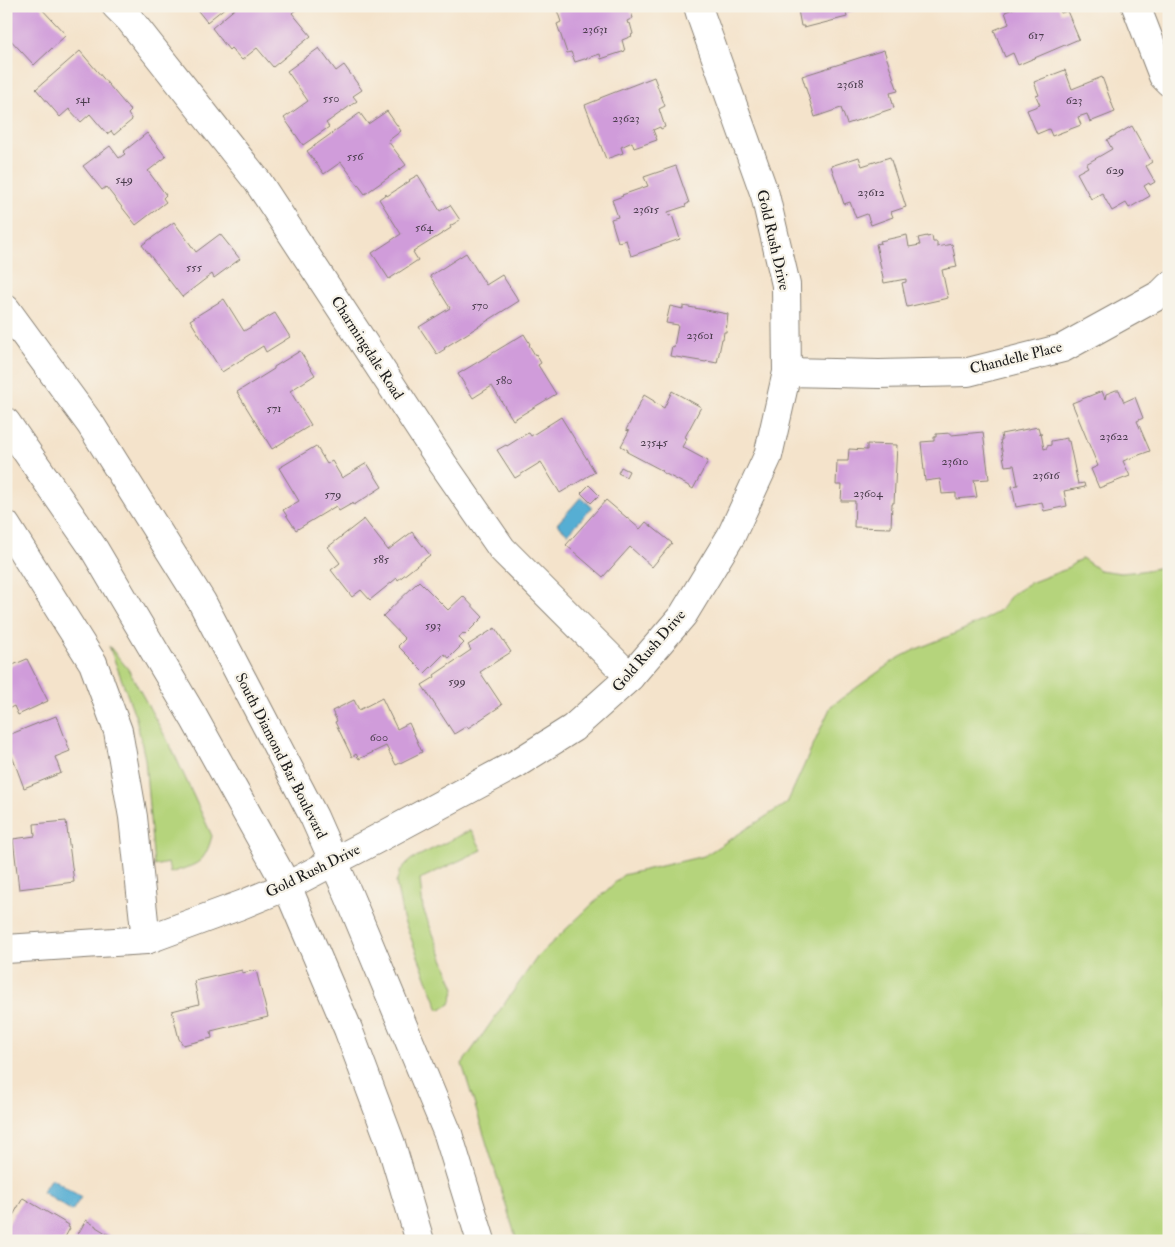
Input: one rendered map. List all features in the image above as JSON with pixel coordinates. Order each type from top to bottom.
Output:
[{"type":"street","name":"Charmingdale Road","points":[[116,6],[130,20],[258,182],[443,464],[502,549],[630,677]]},
{"type":"street","name":"Gold Rush Drive","points":[[6,949],[146,940],[241,905],[286,886],[516,764],[573,728],[630,677],[683,614],[731,536],[768,456],[787,372],[786,286],[765,195],[698,6]]},
{"type":"street","points":[[1136,6],[1163,76],[1169,82]]},
{"type":"street","name":"Chandelle Place","points":[[787,372],[878,374],[968,372],[1063,348],[1161,294],[1169,286]]},
{"type":"street","name":"South Diamond Bar Boulevard","points":[[6,309],[91,425],[202,602],[314,818],[448,1134],[481,1241]]},
{"type":"street","points":[[6,422],[94,549],[194,718],[286,886],[348,1029],[391,1144],[420,1241]]},
{"type":"street","points":[[6,526],[93,663],[118,731],[133,817],[146,940]]},
{"type":"green space","points":[[1082,558],[1099,570],[1121,573],[1169,566],[1169,1241],[517,1241],[462,1064],[538,956],[623,875],[704,856],[787,803],[831,706],[895,660],[986,619],[1002,608],[1012,594],[1030,583],[1064,570]]},
{"type":"green space","points":[[109,646],[128,669],[171,747],[212,836],[202,859],[193,865],[170,873],[168,863],[154,866],[145,759],[136,718]]},
{"type":"green space","points":[[471,830],[482,850],[420,879],[423,909],[455,988],[450,1004],[439,1010],[403,918],[396,883],[400,871],[412,859]]},
{"type":"water","points":[[581,497],[592,507],[568,534],[557,524]]},
{"type":"water","points":[[51,1178],[81,1197],[72,1211],[42,1192]]},
{"type":"building","points":[[6,6],[39,6],[66,35],[34,65],[6,35]]},
{"type":"building","points":[[194,6],[227,6],[207,22]]},
{"type":"building","points":[[238,6],[300,6],[292,13],[311,36],[273,67],[257,48],[242,60],[231,48],[229,50],[212,28]]},
{"type":"building","points":[[570,6],[629,6],[633,18],[627,21],[628,24],[630,23],[633,34],[622,40],[625,51],[601,59],[600,54],[575,62],[571,52],[567,53],[557,24],[561,22],[557,10]]},
{"type":"building","points":[[799,6],[860,6],[861,9],[846,13],[847,17],[804,28],[804,26],[801,26]]},
{"type":"building","points":[[1020,6],[1058,6],[1061,13],[1067,11],[1079,39],[1018,65],[1013,53],[1005,57],[994,30],[1009,24],[1005,12]]},
{"type":"building","points":[[319,48],[336,71],[344,65],[362,90],[353,96],[357,101],[326,123],[329,127],[303,145],[284,118],[308,101],[287,71]]},
{"type":"building","points":[[884,50],[898,91],[890,93],[894,108],[847,124],[841,108],[815,117],[802,76]]},
{"type":"building","points":[[80,51],[131,111],[128,114],[132,120],[114,135],[111,131],[107,134],[90,114],[81,122],[69,109],[60,117],[36,89]]},
{"type":"building","points":[[1065,70],[1072,89],[1102,77],[1115,112],[1090,122],[1087,114],[1078,117],[1081,125],[1052,136],[1049,129],[1037,134],[1027,110],[1040,105],[1036,96],[1039,95],[1034,82]]},
{"type":"building","points":[[654,77],[665,106],[659,109],[665,127],[653,130],[657,140],[634,148],[632,142],[621,147],[623,153],[606,159],[585,105]]},
{"type":"building","points":[[387,111],[401,131],[388,141],[406,165],[365,194],[341,162],[324,174],[307,151],[360,113],[368,124]]},
{"type":"building","points":[[1132,126],[1152,162],[1146,166],[1155,182],[1144,186],[1150,196],[1129,208],[1126,203],[1112,211],[1102,193],[1091,199],[1077,173],[1088,167],[1086,164],[1112,149],[1107,140]]},
{"type":"building","points":[[147,133],[166,157],[148,171],[166,195],[163,198],[166,202],[136,225],[106,187],[102,190],[83,166],[110,146],[119,158],[125,154],[123,152]]},
{"type":"building","points":[[859,157],[862,166],[890,157],[906,207],[891,212],[893,217],[871,225],[867,214],[856,218],[850,202],[844,204],[831,166]]},
{"type":"building","points":[[676,166],[689,203],[686,206],[668,212],[669,216],[672,215],[680,239],[631,256],[626,240],[618,242],[611,219],[618,217],[612,200],[648,186],[644,177]]},
{"type":"building","points":[[418,175],[440,211],[450,205],[460,220],[450,226],[451,228],[413,252],[418,260],[389,279],[372,253],[401,234],[379,199],[386,194],[387,196]]},
{"type":"building","points":[[174,222],[196,252],[220,234],[240,259],[214,278],[212,274],[182,297],[142,245]]},
{"type":"building","points":[[907,235],[909,247],[920,245],[918,238],[927,236],[932,236],[933,242],[937,242],[937,247],[952,244],[957,267],[942,270],[948,298],[907,307],[902,283],[906,282],[906,279],[884,283],[876,244],[881,243],[880,241]]},
{"type":"building","points":[[466,253],[486,285],[502,275],[519,301],[437,354],[419,327],[450,308],[430,276]]},
{"type":"building","points":[[224,299],[244,331],[275,313],[290,337],[266,352],[263,346],[222,372],[190,320]]},
{"type":"building","points":[[670,306],[683,309],[683,306],[728,314],[726,332],[724,332],[717,363],[670,356],[672,346],[674,347],[678,325],[666,323]]},
{"type":"building","points":[[524,334],[541,363],[538,365],[556,394],[513,420],[492,386],[473,398],[458,374]]},
{"type":"building","points":[[300,351],[315,375],[290,391],[311,425],[272,449],[237,392]]},
{"type":"building","points":[[1119,390],[1124,402],[1135,397],[1143,418],[1137,421],[1150,451],[1123,461],[1130,476],[1099,488],[1091,469],[1098,466],[1072,403],[1102,391],[1105,399],[1106,394]]},
{"type":"building","points":[[672,391],[701,407],[685,437],[687,438],[682,447],[708,461],[693,489],[627,452],[628,450],[621,446],[629,431],[626,430],[644,395],[664,408]]},
{"type":"building","points":[[561,417],[595,472],[560,493],[541,462],[515,478],[497,450],[526,434],[529,433],[531,436]]},
{"type":"building","points":[[1038,427],[1044,449],[1051,445],[1051,441],[1067,438],[1078,484],[1084,483],[1085,487],[1064,491],[1067,506],[1044,511],[1042,502],[1016,507],[1012,486],[1018,485],[1014,465],[1005,466],[1000,440],[1002,440],[1001,434]]},
{"type":"building","points":[[983,432],[989,479],[974,480],[977,497],[956,499],[956,493],[942,494],[940,479],[925,481],[921,442],[934,441],[936,434],[951,433],[951,435]]},
{"type":"building","points":[[867,444],[897,445],[891,528],[854,527],[855,501],[841,501],[842,485],[836,485],[837,461],[848,461],[849,449],[867,450]]},
{"type":"building","points":[[316,446],[327,464],[332,461],[342,478],[367,463],[382,487],[354,505],[353,503],[339,511],[336,506],[296,530],[283,510],[299,501],[279,468]]},
{"type":"building","points":[[621,467],[629,471],[626,477],[618,473]]},
{"type":"building","points":[[589,485],[599,495],[591,503],[581,493]]},
{"type":"building","points":[[606,500],[640,529],[646,522],[672,543],[652,567],[630,547],[603,577],[566,545]]},
{"type":"building","points":[[364,519],[388,550],[412,532],[430,555],[370,600],[361,590],[352,597],[331,570],[340,563],[328,547]]},
{"type":"building","points":[[419,581],[448,610],[463,596],[483,617],[465,635],[463,633],[459,638],[464,643],[449,658],[444,654],[425,673],[398,646],[405,639],[383,616]]},
{"type":"building","points":[[495,628],[511,652],[480,672],[502,705],[468,728],[467,726],[454,734],[422,685],[471,650],[468,645]]},
{"type":"building","points":[[27,659],[48,701],[18,715],[14,706],[6,710],[6,668]]},
{"type":"building","points":[[382,698],[397,729],[409,723],[422,752],[396,765],[386,746],[359,759],[356,754],[352,757],[335,722],[337,721],[332,711],[354,700],[359,710]]},
{"type":"building","points":[[56,716],[70,751],[55,757],[61,773],[24,788],[12,756],[6,758],[6,736]]},
{"type":"building","points":[[66,821],[74,882],[19,889],[13,839],[35,836],[34,824]]},
{"type":"building","points":[[242,970],[242,973],[256,970],[268,1017],[211,1031],[212,1038],[183,1045],[179,1039],[172,1011],[199,1004],[194,981]]},
{"type":"building","points":[[23,1198],[69,1225],[68,1227],[70,1228],[63,1241],[6,1241],[6,1228]]},
{"type":"building","points":[[86,1220],[96,1227],[119,1241],[74,1241]]}]
